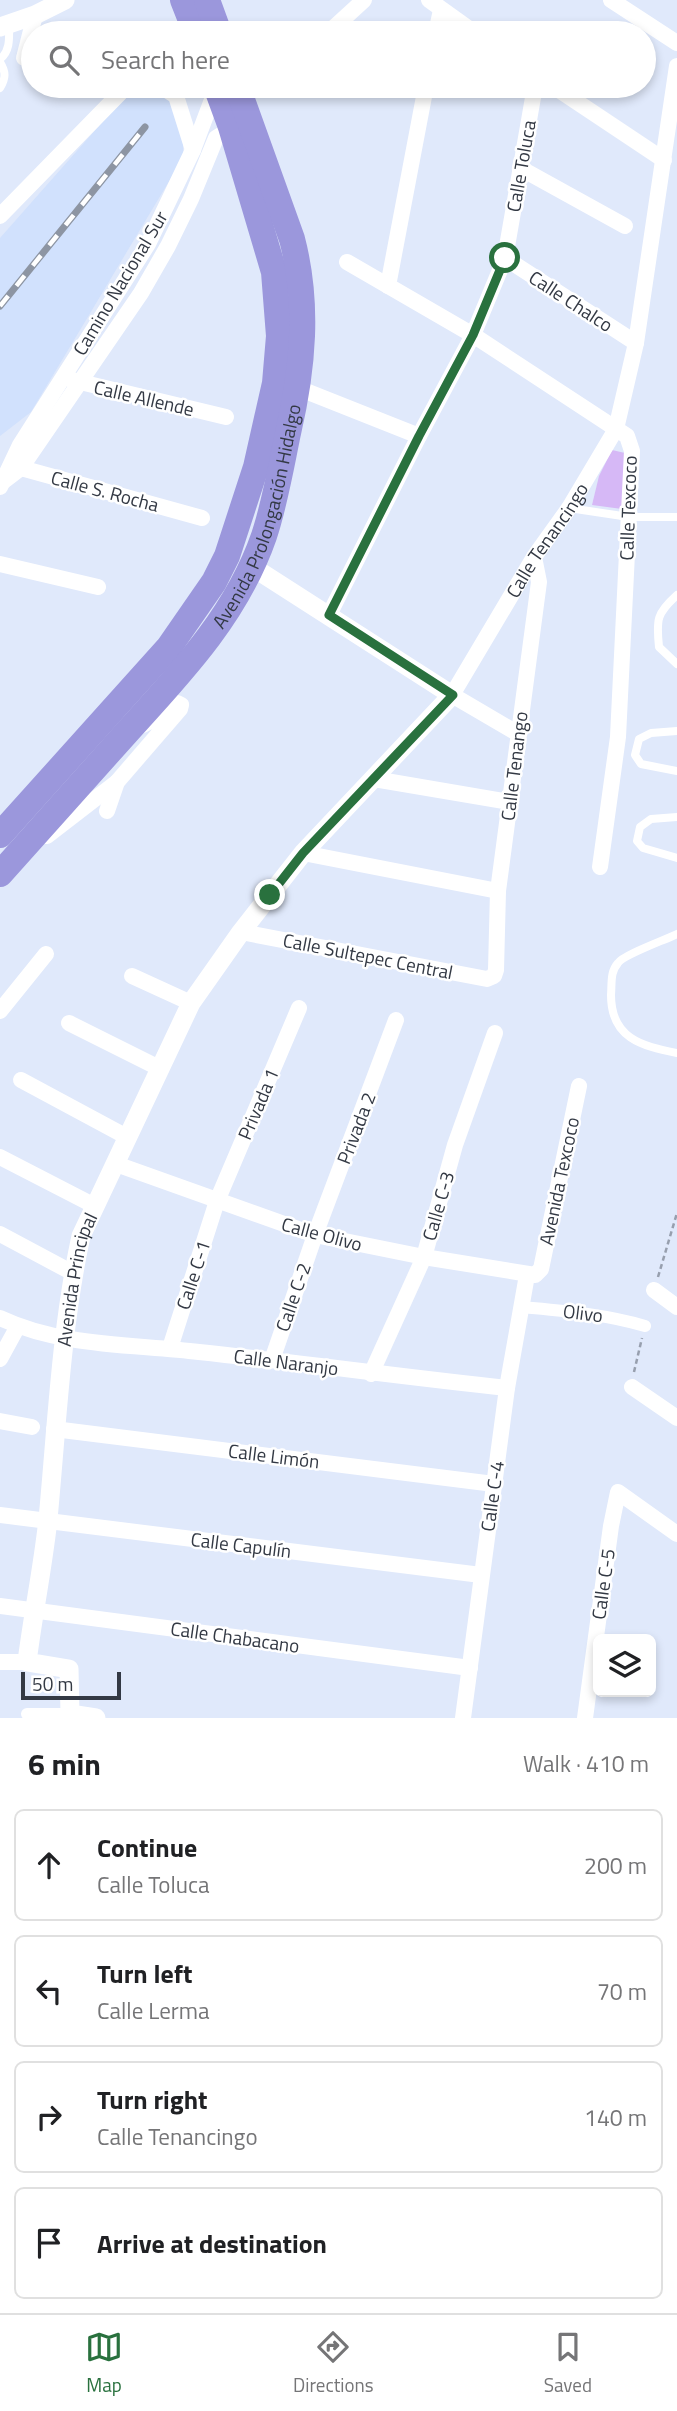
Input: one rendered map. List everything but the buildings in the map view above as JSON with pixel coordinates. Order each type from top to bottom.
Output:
[{"type":"highway","points":[[183,0],[191,21]]},
{"type":"highway","points":[[207,0],[215,21]]},
{"type":"highway","name":"Avenida Prolongación Hidalgo","points":[[0,874],[189,665],[222,621],[264,536],[298,388],[304,334],[298,263],[280,203],[230,98]]},
{"type":"highway","name":"Avenida Prolongación Hidalgo","points":[[0,835],[169,647],[198,606],[227,556],[246,502],[275,383],[279,336],[274,272],[240,123]]},
{"type":"highway","points":[[198,606],[222,621]]},
{"type":"street","points":[[4,25],[35,15],[65,0]]},
{"type":"street","points":[[341,21],[364,0]]},
{"type":"street","points":[[611,0],[643,21]]},
{"type":"street","points":[[435,5],[458,21]]},
{"type":"street","points":[[33,21],[35,15]]},
{"type":"street","points":[[656,29],[677,43]]},
{"type":"street","name":"Calle Tenancingo","points":[[241,932],[303,853],[453,695],[534,556],[569,508],[616,429],[636,343],[677,65]]},
{"type":"street","points":[[0,216],[115,98]]},
{"type":"street","points":[[177,98],[193,150]]},
{"type":"street","name":"Camino Nacional Sur","points":[[15,465],[63,376],[148,244],[193,150],[208,108],[216,98]]},
{"type":"street","points":[[388,286],[424,98]]},
{"type":"street","name":"Calle Toluca","points":[[329,615],[473,335],[505,258],[533,98]]},
{"type":"street","points":[[570,98],[664,160]]},
{"type":"street","name":"Camino Nacional Sur","points":[[2,484],[79,384],[141,293],[191,199],[212,145],[221,133],[240,123]]},
{"type":"street","points":[[520,168],[625,226]]},
{"type":"street","name":"Calle Chalco","points":[[505,258],[636,343]]},
{"type":"street","name":"Calle Texcoco","points":[[347,262],[473,335],[627,436],[632,451],[618,737],[600,867]]},
{"type":"street","name":"Calle Allende","points":[[63,376],[79,384],[226,417]]},
{"type":"street","points":[[298,388],[419,436]]},
{"type":"street","name":"Calle S. Rocha","points":[[15,465],[202,517]]},
{"type":"street","name":"Calle Tenango","points":[[494,976],[498,891],[538,582],[534,556]]},
{"type":"street","points":[[0,564],[98,587]]},
{"type":"street","points":[[251,566],[517,733]]},
{"type":"street","points":[[0,888],[40,842],[98,794],[117,782],[181,705],[177,703],[157,719],[129,730]]},
{"type":"street","points":[[374,779],[510,802]]},
{"type":"street","points":[[107,811],[117,782]]},
{"type":"street","points":[[303,853],[498,891]]},
{"type":"street","name":"Calle Sultepec Central","points":[[241,932],[487,979],[494,976]]},
{"type":"street","name":"Avenida Principal","points":[[27,1662],[48,1520],[64,1339],[81,1236],[191,1003],[241,932]]},
{"type":"street","points":[[0,1011],[46,954]]},
{"type":"street","points":[[132,976],[191,1003]]},
{"type":"street","name":"Privada 1","points":[[217,1201],[299,1007]]},
{"type":"street","name":"Privada 2","points":[[315,1235],[396,1020]]},
{"type":"street","points":[[69,1023],[160,1069]]},
{"type":"street","name":"Calle C-3","points":[[371,1374],[424,1257],[455,1145],[495,1034]]},
{"type":"street","points":[[21,1080],[127,1137]]},
{"type":"street","name":"Avenida Texcoco","points":[[531,1276],[541,1269],[579,1086]]},
{"type":"street","points":[[0,1157],[96,1206]]},
{"type":"street","name":"Calle Olivo","points":[[117,1164],[315,1235],[531,1276]]},
{"type":"street","name":"Calle C-1","points":[[170,1348],[217,1201]]},
{"type":"street","points":[[0,1234],[73,1273]]},
{"type":"street","name":"Calle C-2","points":[[272,1360],[315,1235]]},
{"type":"street","name":"Calle C-4","points":[[463,1718],[507,1388],[521,1307],[531,1276]]},
{"type":"street","points":[[654,1290],[677,1307]]},
{"type":"street","name":"Olivo","points":[[521,1307],[584,1312],[645,1326]]},
{"type":"street","name":"Calle Naranjo","points":[[0,1318],[64,1339],[170,1348],[371,1374],[507,1388]]},
{"type":"street","points":[[0,1359],[18,1326]]},
{"type":"street","points":[[632,1387],[677,1418]]},
{"type":"street","points":[[0,1421],[32,1427]]},
{"type":"street","name":"Calle Limón","points":[[54,1429],[494,1484]]},
{"type":"street","name":"Calle C-5","points":[[585,1718],[618,1492],[677,1534]]},
{"type":"street","name":"Calle Capulín","points":[[0,1515],[481,1575]]},
{"type":"street","name":"Calle Chabacano","points":[[0,1606],[470,1668]]},
{"type":"street","points":[[0,1662],[27,1662],[69,1669],[70,1714]]},
{"type":"street","points":[[27,1714],[70,1714],[96,1718]]},
{"type":"lane","points":[[0,88],[5,79],[0,61],[6,55],[9,45],[4,25]]},
{"type":"lane","points":[[569,508],[629,517],[677,517]]},
{"type":"lane","points":[[677,595],[659,613],[657,634],[659,647],[677,664]]},
{"type":"lane","points":[[677,731],[651,733],[639,738],[635,755],[641,764],[677,771]]},
{"type":"lane","points":[[677,817],[651,819],[640,827],[637,841],[643,848],[677,858]]},
{"type":"lane","points":[[677,934],[619,960],[612,974],[611,1008],[620,1029],[644,1046],[677,1053]]},
{"type":"shaded area","points":[[124,98],[168,98],[175,102],[183,137],[183,158],[31,412],[0,436],[0,238]]},
{"type":"shaded area","points":[[612,450],[625,453],[622,509],[592,505],[599,476]]},
{"type":"railway","points":[[0,306],[145,127]]},
{"type":"route","points":[[270,895],[303,853],[453,695],[329,615],[473,335],[505,258]]}]
